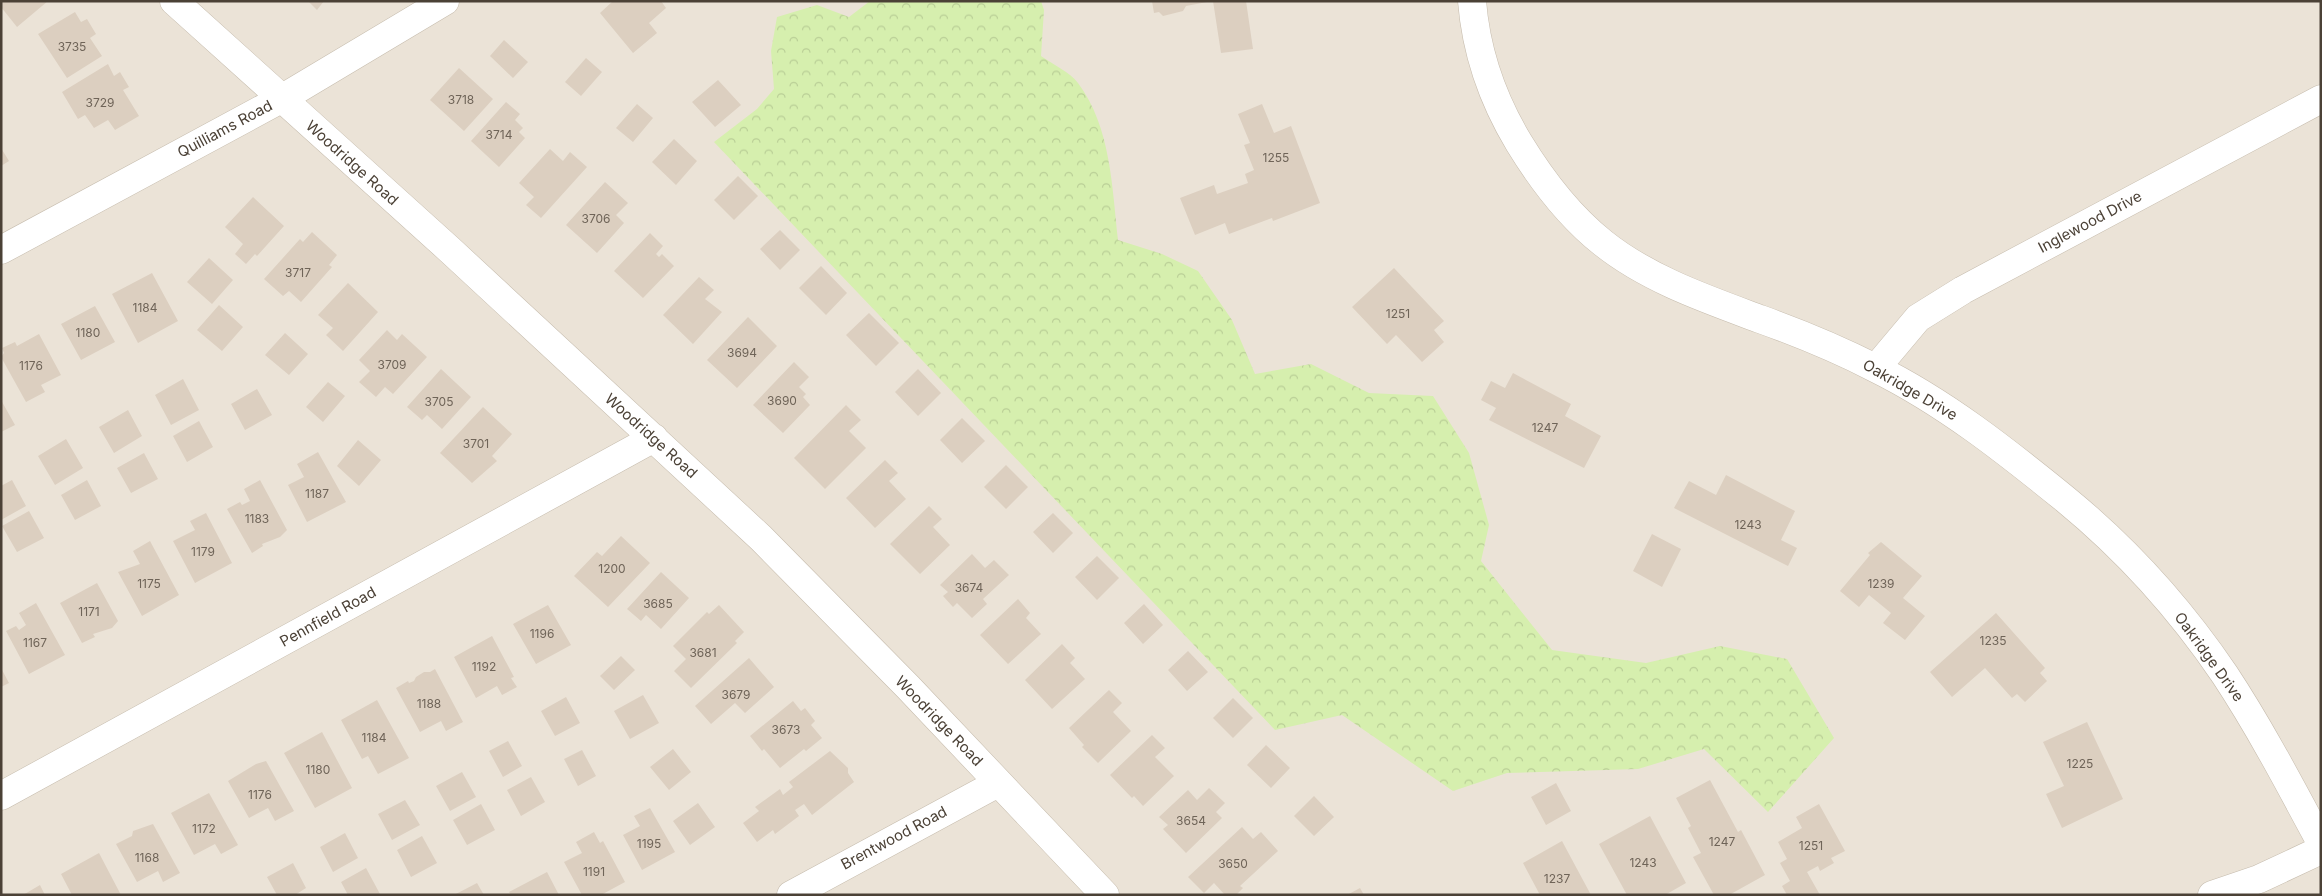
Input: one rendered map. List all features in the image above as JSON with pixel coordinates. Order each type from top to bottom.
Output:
[{"type":"street","name":"Woodridge Road","points":[[174,1],[654,438],[772,549],[908,687],[1105,895]]},
{"type":"street","name":"Quilliams Road","points":[[1,250],[281,99],[446,1]]},
{"type":"street","name":"Oakridge Drive","points":[[1472,1],[1476,32],[1485,68],[1508,124],[1549,186],[1586,228],[1605,244],[1676,285],[1791,330],[1876,368],[1956,416],[2067,500],[2153,584],[2200,641],[2228,680],[2321,844]]},
{"type":"street","name":"Inglewood Drive","points":[[1876,368],[1918,318],[1963,290],[2321,99]]},
{"type":"street","name":"Pennfield Road","points":[[1,796],[654,438]]},
{"type":"street","name":"Brentwood Road","points":[[791,895],[998,783]]},
{"type":"street","points":[[2212,895],[2259,879],[2321,850]]},
{"type":"shaded area","points":[[1,1],[2321,1],[2321,895],[1,895]]},
{"type":"green space","points":[[870,1],[1041,1],[1044,10],[1041,56],[1075,79],[1089,100],[1104,138],[1118,240],[1162,254],[1198,271],[1232,320],[1255,374],[1311,364],[1369,393],[1433,396],[1469,453],[1489,525],[1481,561],[1552,650],[1646,663],[1720,646],[1787,659],[1834,738],[1768,812],[1704,749],[1638,769],[1507,773],[1453,791],[1342,715],[1275,730],[714,142],[757,109],[774,89],[771,51],[777,17],[817,5],[849,17]]},
{"type":"building","points":[[1,1],[48,1],[17,27],[1,7]]},
{"type":"building","points":[[308,1],[324,1],[317,10]]},
{"type":"building","points":[[613,1],[661,1],[666,8],[649,23],[657,33],[633,53],[600,13]]},
{"type":"building","points":[[1152,1],[1207,2],[1186,6],[1183,11],[1163,16],[1159,12],[1154,13]]},
{"type":"building","points":[[1213,1],[1246,1],[1253,49],[1221,53]]},
{"type":"building","points":[[75,12],[81,22],[87,19],[96,34],[90,38],[102,56],[67,78],[38,34]]},
{"type":"building","points":[[504,40],[528,62],[513,78],[490,56]]},
{"type":"building","points":[[586,58],[602,72],[581,96],[565,82]]},
{"type":"building","points":[[108,64],[114,76],[120,72],[129,87],[123,90],[139,116],[115,130],[108,120],[94,128],[85,115],[78,119],[62,92]]},
{"type":"building","points":[[459,68],[493,99],[464,131],[430,100]]},
{"type":"building","points":[[718,80],[741,105],[715,127],[692,102]]},
{"type":"building","points":[[506,102],[520,114],[515,120],[523,128],[519,132],[525,138],[499,167],[471,141]]},
{"type":"building","points":[[637,104],[653,118],[633,142],[616,128]]},
{"type":"building","points":[[1262,104],[1274,133],[1291,126],[1320,203],[1273,221],[1272,218],[1229,234],[1225,223],[1195,235],[1180,198],[1214,185],[1217,194],[1248,183],[1245,174],[1254,170],[1244,145],[1250,143],[1238,114]]},
{"type":"building","points":[[674,139],[697,161],[676,185],[652,162]]},
{"type":"building","points":[[1,148],[9,161],[1,166]]},
{"type":"building","points":[[550,149],[563,161],[570,152],[587,167],[541,218],[526,205],[534,197],[519,183]]},
{"type":"building","points":[[738,176],[758,196],[734,220],[714,200]]},
{"type":"building","points":[[605,182],[628,203],[616,215],[624,223],[597,253],[566,225]]},
{"type":"building","points":[[253,197],[284,226],[257,256],[255,254],[246,264],[235,254],[243,244],[225,227]]},
{"type":"building","points":[[780,230],[800,250],[780,270],[760,249]]},
{"type":"building","points":[[312,232],[337,255],[329,265],[332,267],[301,302],[289,291],[283,296],[264,279],[300,239],[303,242]]},
{"type":"building","points":[[650,233],[663,246],[656,254],[659,257],[662,254],[674,266],[643,298],[614,271]]},
{"type":"building","points":[[209,258],[233,280],[212,304],[187,282]]},
{"type":"building","points":[[821,266],[847,293],[826,315],[799,288]]},
{"type":"building","points":[[1394,268],[1444,321],[1434,330],[1444,342],[1422,362],[1396,335],[1387,344],[1352,307]]},
{"type":"building","points":[[152,273],[178,321],[138,343],[112,294]]},
{"type":"building","points":[[699,277],[714,290],[705,299],[722,312],[693,344],[663,315]]},
{"type":"building","points":[[348,283],[378,312],[343,351],[326,335],[333,328],[318,315]]},
{"type":"building","points":[[219,305],[243,327],[222,351],[197,330]]},
{"type":"building","points":[[95,306],[115,342],[81,360],[61,324]]},
{"type":"building","points":[[869,313],[899,343],[876,366],[846,335]]},
{"type":"building","points":[[748,317],[777,346],[737,388],[707,360]]},
{"type":"building","points":[[387,330],[397,340],[402,334],[427,357],[393,394],[385,387],[376,397],[359,382],[370,371],[359,360]]},
{"type":"building","points":[[285,333],[308,354],[289,375],[265,355]]},
{"type":"building","points":[[39,334],[61,375],[41,385],[45,392],[26,402],[1,357],[4,353],[2,348],[15,342],[17,346]]},
{"type":"building","points":[[794,362],[809,377],[799,387],[806,394],[803,397],[810,405],[783,433],[753,405]]},
{"type":"building","points":[[441,369],[471,397],[442,429],[427,415],[422,420],[407,407]]},
{"type":"building","points":[[918,369],[941,393],[918,416],[895,392]]},
{"type":"building","points":[[1513,373],[1571,404],[1565,416],[1601,436],[1584,468],[1489,420],[1496,408],[1481,400],[1491,381],[1505,388]]},
{"type":"building","points":[[183,379],[199,410],[171,425],[155,395]]},
{"type":"building","points":[[328,382],[345,396],[323,422],[306,407]]},
{"type":"building","points":[[257,389],[272,415],[245,430],[231,404]]},
{"type":"building","points":[[1,400],[15,425],[1,432]]},
{"type":"building","points":[[846,405],[861,420],[849,431],[866,448],[825,489],[794,458]]},
{"type":"building","points":[[483,407],[512,434],[492,456],[497,461],[472,483],[440,453]]},
{"type":"building","points":[[128,410],[142,436],[114,453],[99,427]]},
{"type":"building","points":[[962,418],[985,441],[962,463],[940,440]]},
{"type":"building","points":[[199,421],[213,447],[187,462],[173,436]]},
{"type":"building","points":[[66,439],[83,468],[55,485],[38,456]]},
{"type":"building","points":[[358,440],[381,460],[359,486],[337,466]]},
{"type":"building","points":[[318,452],[346,502],[307,522],[288,485],[304,477],[297,464]]},
{"type":"building","points":[[144,453],[158,479],[131,493],[117,468]]},
{"type":"building","points":[[885,460],[898,473],[889,481],[906,499],[875,528],[846,498]]},
{"type":"building","points":[[1006,465],[1028,487],[1006,509],[984,487]]},
{"type":"building","points":[[1726,475],[1795,511],[1781,540],[1797,548],[1788,566],[1674,508],[1689,481],[1716,495]]},
{"type":"building","points":[[12,480],[26,506],[1,520],[1,486]]},
{"type":"building","points":[[87,480],[101,506],[75,520],[61,495]]},
{"type":"building","points":[[260,480],[287,530],[280,537],[262,544],[263,546],[252,553],[227,509],[240,502],[242,505],[250,501],[244,489]]},
{"type":"building","points":[[929,506],[942,519],[933,527],[950,545],[920,574],[890,544]]},
{"type":"building","points":[[29,511],[44,538],[17,552],[2,526]]},
{"type":"building","points":[[206,513],[232,563],[195,583],[173,541],[195,530],[190,521]]},
{"type":"building","points":[[1053,513],[1073,533],[1053,553],[1033,532]]},
{"type":"building","points":[[1652,534],[1681,549],[1662,587],[1633,571]]},
{"type":"building","points":[[621,536],[650,563],[608,607],[574,576],[597,552],[602,556]]},
{"type":"building","points":[[150,541],[179,595],[142,616],[118,572],[140,564],[133,551]]},
{"type":"building","points":[[1881,542],[1922,576],[1903,598],[1925,616],[1905,640],[1883,623],[1891,613],[1869,595],[1859,607],[1840,591],[1870,555],[1868,553]]},
{"type":"building","points":[[972,554],[985,568],[994,560],[1009,575],[983,599],[987,604],[972,618],[957,603],[953,607],[943,596],[948,592],[940,585]]},
{"type":"building","points":[[1097,556],[1119,578],[1097,600],[1075,577]]},
{"type":"building","points":[[661,572],[689,598],[661,629],[646,615],[641,621],[627,609]]},
{"type":"building","points":[[97,583],[118,621],[112,628],[93,634],[95,637],[82,643],[60,603]]},
{"type":"building","points":[[1018,599],[1030,613],[1026,618],[1041,634],[1008,664],[980,635]]},
{"type":"building","points":[[36,603],[65,655],[29,674],[6,631],[16,626],[19,630],[26,625],[19,613]]},
{"type":"building","points":[[1144,604],[1163,625],[1143,644],[1124,623]]},
{"type":"building","points":[[548,605],[571,645],[536,664],[513,624]]},
{"type":"building","points":[[719,605],[744,632],[735,641],[737,643],[691,688],[674,671],[686,659],[673,646],[707,612],[709,614]]},
{"type":"building","points":[[1996,613],[2045,668],[2040,673],[2047,681],[2025,702],[2017,694],[2012,698],[1985,668],[1952,697],[1930,672]]},
{"type":"building","points":[[492,636],[514,677],[511,678],[517,687],[502,695],[497,686],[476,698],[454,657]]},
{"type":"building","points":[[1062,644],[1075,658],[1070,663],[1085,679],[1052,709],[1025,680]]},
{"type":"building","points":[[1188,651],[1208,672],[1187,691],[1168,670]]},
{"type":"building","points":[[621,656],[635,670],[614,690],[600,676]]},
{"type":"building","points":[[749,658],[774,687],[745,713],[735,703],[711,724],[695,706]]},
{"type":"building","points":[[1,668],[9,683],[1,687]]},
{"type":"building","points":[[435,669],[463,722],[446,731],[441,721],[420,732],[396,688],[408,681],[409,683],[414,681],[416,677],[424,672],[430,672]]},
{"type":"building","points":[[1109,690],[1122,703],[1113,712],[1131,731],[1098,763],[1082,747],[1084,745],[1069,728]]},
{"type":"building","points":[[643,695],[659,723],[630,739],[614,711]]},
{"type":"building","points":[[566,697],[580,723],[555,736],[541,711]]},
{"type":"building","points":[[1233,698],[1253,718],[1233,738],[1213,718]]},
{"type":"building","points":[[377,700],[409,758],[378,774],[368,756],[362,759],[341,720]]},
{"type":"building","points":[[793,701],[801,711],[805,708],[815,721],[811,725],[822,738],[806,751],[804,749],[780,768],[764,749],[762,751],[750,736]]},
{"type":"building","points":[[2087,722],[2123,799],[2062,828],[2046,794],[2064,786],[2043,742]]},
{"type":"building","points":[[322,732],[352,788],[315,808],[284,753]]},
{"type":"building","points":[[1152,735],[1165,748],[1155,757],[1174,776],[1143,806],[1134,796],[1132,798],[1110,775]]},
{"type":"building","points":[[508,741],[522,766],[503,777],[489,751]]},
{"type":"building","points":[[1266,745],[1290,768],[1271,788],[1247,765]]},
{"type":"building","points":[[673,749],[691,772],[669,790],[650,767]]},
{"type":"building","points":[[582,750],[596,776],[578,786],[564,759]]},
{"type":"building","points":[[830,751],[848,768],[848,773],[854,782],[812,815],[804,804],[795,810],[799,816],[775,834],[773,830],[757,842],[743,823],[759,811],[755,807],[780,789],[783,795],[793,787],[789,782]]},
{"type":"building","points":[[266,761],[294,811],[275,821],[268,808],[249,818],[228,781],[256,764]]},
{"type":"building","points":[[462,772],[476,797],[450,811],[436,786]]},
{"type":"building","points":[[531,777],[545,802],[521,816],[507,790]]},
{"type":"building","points":[[1710,780],[1738,832],[1741,830],[1765,875],[1729,895],[1714,895],[1693,857],[1701,853],[1688,828],[1691,826],[1676,798]]},
{"type":"building","points":[[1556,783],[1571,811],[1546,825],[1531,797]]},
{"type":"building","points":[[1209,788],[1225,803],[1216,812],[1222,818],[1186,853],[1163,829],[1168,825],[1159,817],[1188,790],[1197,800]]},
{"type":"building","points":[[209,793],[238,845],[221,854],[215,844],[194,855],[171,813]]},
{"type":"building","points":[[1314,796],[1334,817],[1314,836],[1294,816]]},
{"type":"building","points":[[405,800],[420,825],[392,840],[378,814]]},
{"type":"building","points":[[698,803],[715,827],[690,845],[673,821]]},
{"type":"building","points":[[481,804],[495,830],[467,845],[453,820]]},
{"type":"building","points":[[1819,804],[1845,851],[1831,858],[1834,863],[1820,871],[1818,866],[1807,872],[1820,895],[1787,895],[1782,886],[1790,881],[1780,863],[1787,859],[1778,842],[1802,828],[1796,817]]},
{"type":"building","points":[[650,808],[675,852],[642,870],[623,835],[640,826],[634,816]]},
{"type":"building","points":[[1650,816],[1686,883],[1665,895],[1627,895],[1599,844]]},
{"type":"building","points":[[153,824],[180,873],[163,882],[158,871],[137,882],[116,844],[132,836],[133,831]]},
{"type":"building","points":[[1242,827],[1253,839],[1261,832],[1278,851],[1240,886],[1243,888],[1236,895],[1225,895],[1214,883],[1204,893],[1188,877]]},
{"type":"building","points":[[594,832],[600,843],[603,841],[625,882],[601,895],[582,895],[564,862],[582,853],[576,842]]},
{"type":"building","points":[[345,833],[358,858],[333,872],[320,847]]},
{"type":"building","points":[[422,836],[437,863],[411,877],[397,850]]},
{"type":"building","points":[[1562,841],[1591,895],[1540,895],[1523,863]]},
{"type":"building","points":[[99,853],[121,895],[72,895],[61,874]]},
{"type":"building","points":[[293,863],[306,888],[295,895],[277,895],[267,877]]},
{"type":"building","points":[[366,868],[380,894],[348,895],[341,882]]},
{"type":"building","points":[[547,872],[559,895],[511,895],[509,892]]},
{"type":"building","points":[[477,883],[484,895],[454,895]]},
{"type":"building","points":[[40,885],[45,895],[23,895]]},
{"type":"building","points":[[1360,888],[1364,895],[1347,895]]}]
